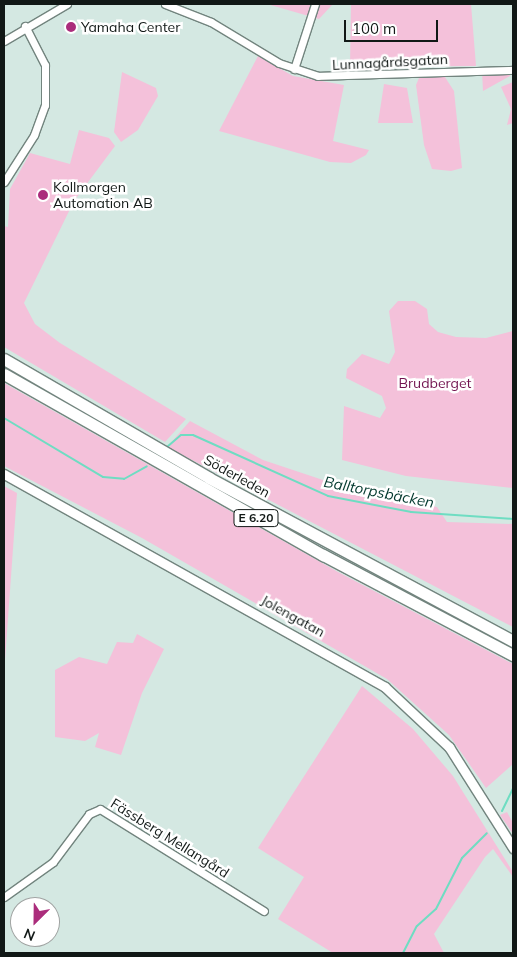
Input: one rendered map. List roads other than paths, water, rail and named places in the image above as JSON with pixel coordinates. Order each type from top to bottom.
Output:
[{"type":"highway","name":"Söderleden","points":[[4,359],[218,483],[513,641]]},
{"type":"highway","name":"Söderleden","points":[[4,374],[323,555],[513,655]]},
{"type":"street","points":[[4,41],[25,26],[67,4]]},
{"type":"street","name":"Lunnagårdsgatan","points":[[165,4],[211,22],[294,69],[336,79],[513,70]]},
{"type":"street","points":[[294,69],[315,4]]},
{"type":"street","points":[[4,182],[34,136],[45,105],[45,65],[25,26]]},
{"type":"street","name":"Jolengatan","points":[[4,474],[386,687],[448,747],[513,848]]},
{"type":"street","name":"Fässberg Mellangård","points":[[4,897],[53,862],[89,814],[100,809],[264,911]]},
{"type":"waterway","name":"Balltorpsbäcken","points":[[4,418],[103,477],[124,479],[147,466]]},
{"type":"waterway","name":"Balltorpsbäcken","points":[[167,447],[181,435],[193,435],[328,496],[411,512],[513,519]]},
{"type":"waterway","points":[[502,811],[513,788]]},
{"type":"waterway","points":[[403,953],[417,926],[436,909],[462,858],[487,833]]},
{"type":"place","name":"Yamaha Center","points":[[71,27]]},
{"type":"place","name":"Kollmorgen Automation AB","points":[[43,195]]},
{"type":"park label","name":"Brudberget","points":[[435,383]]}]
